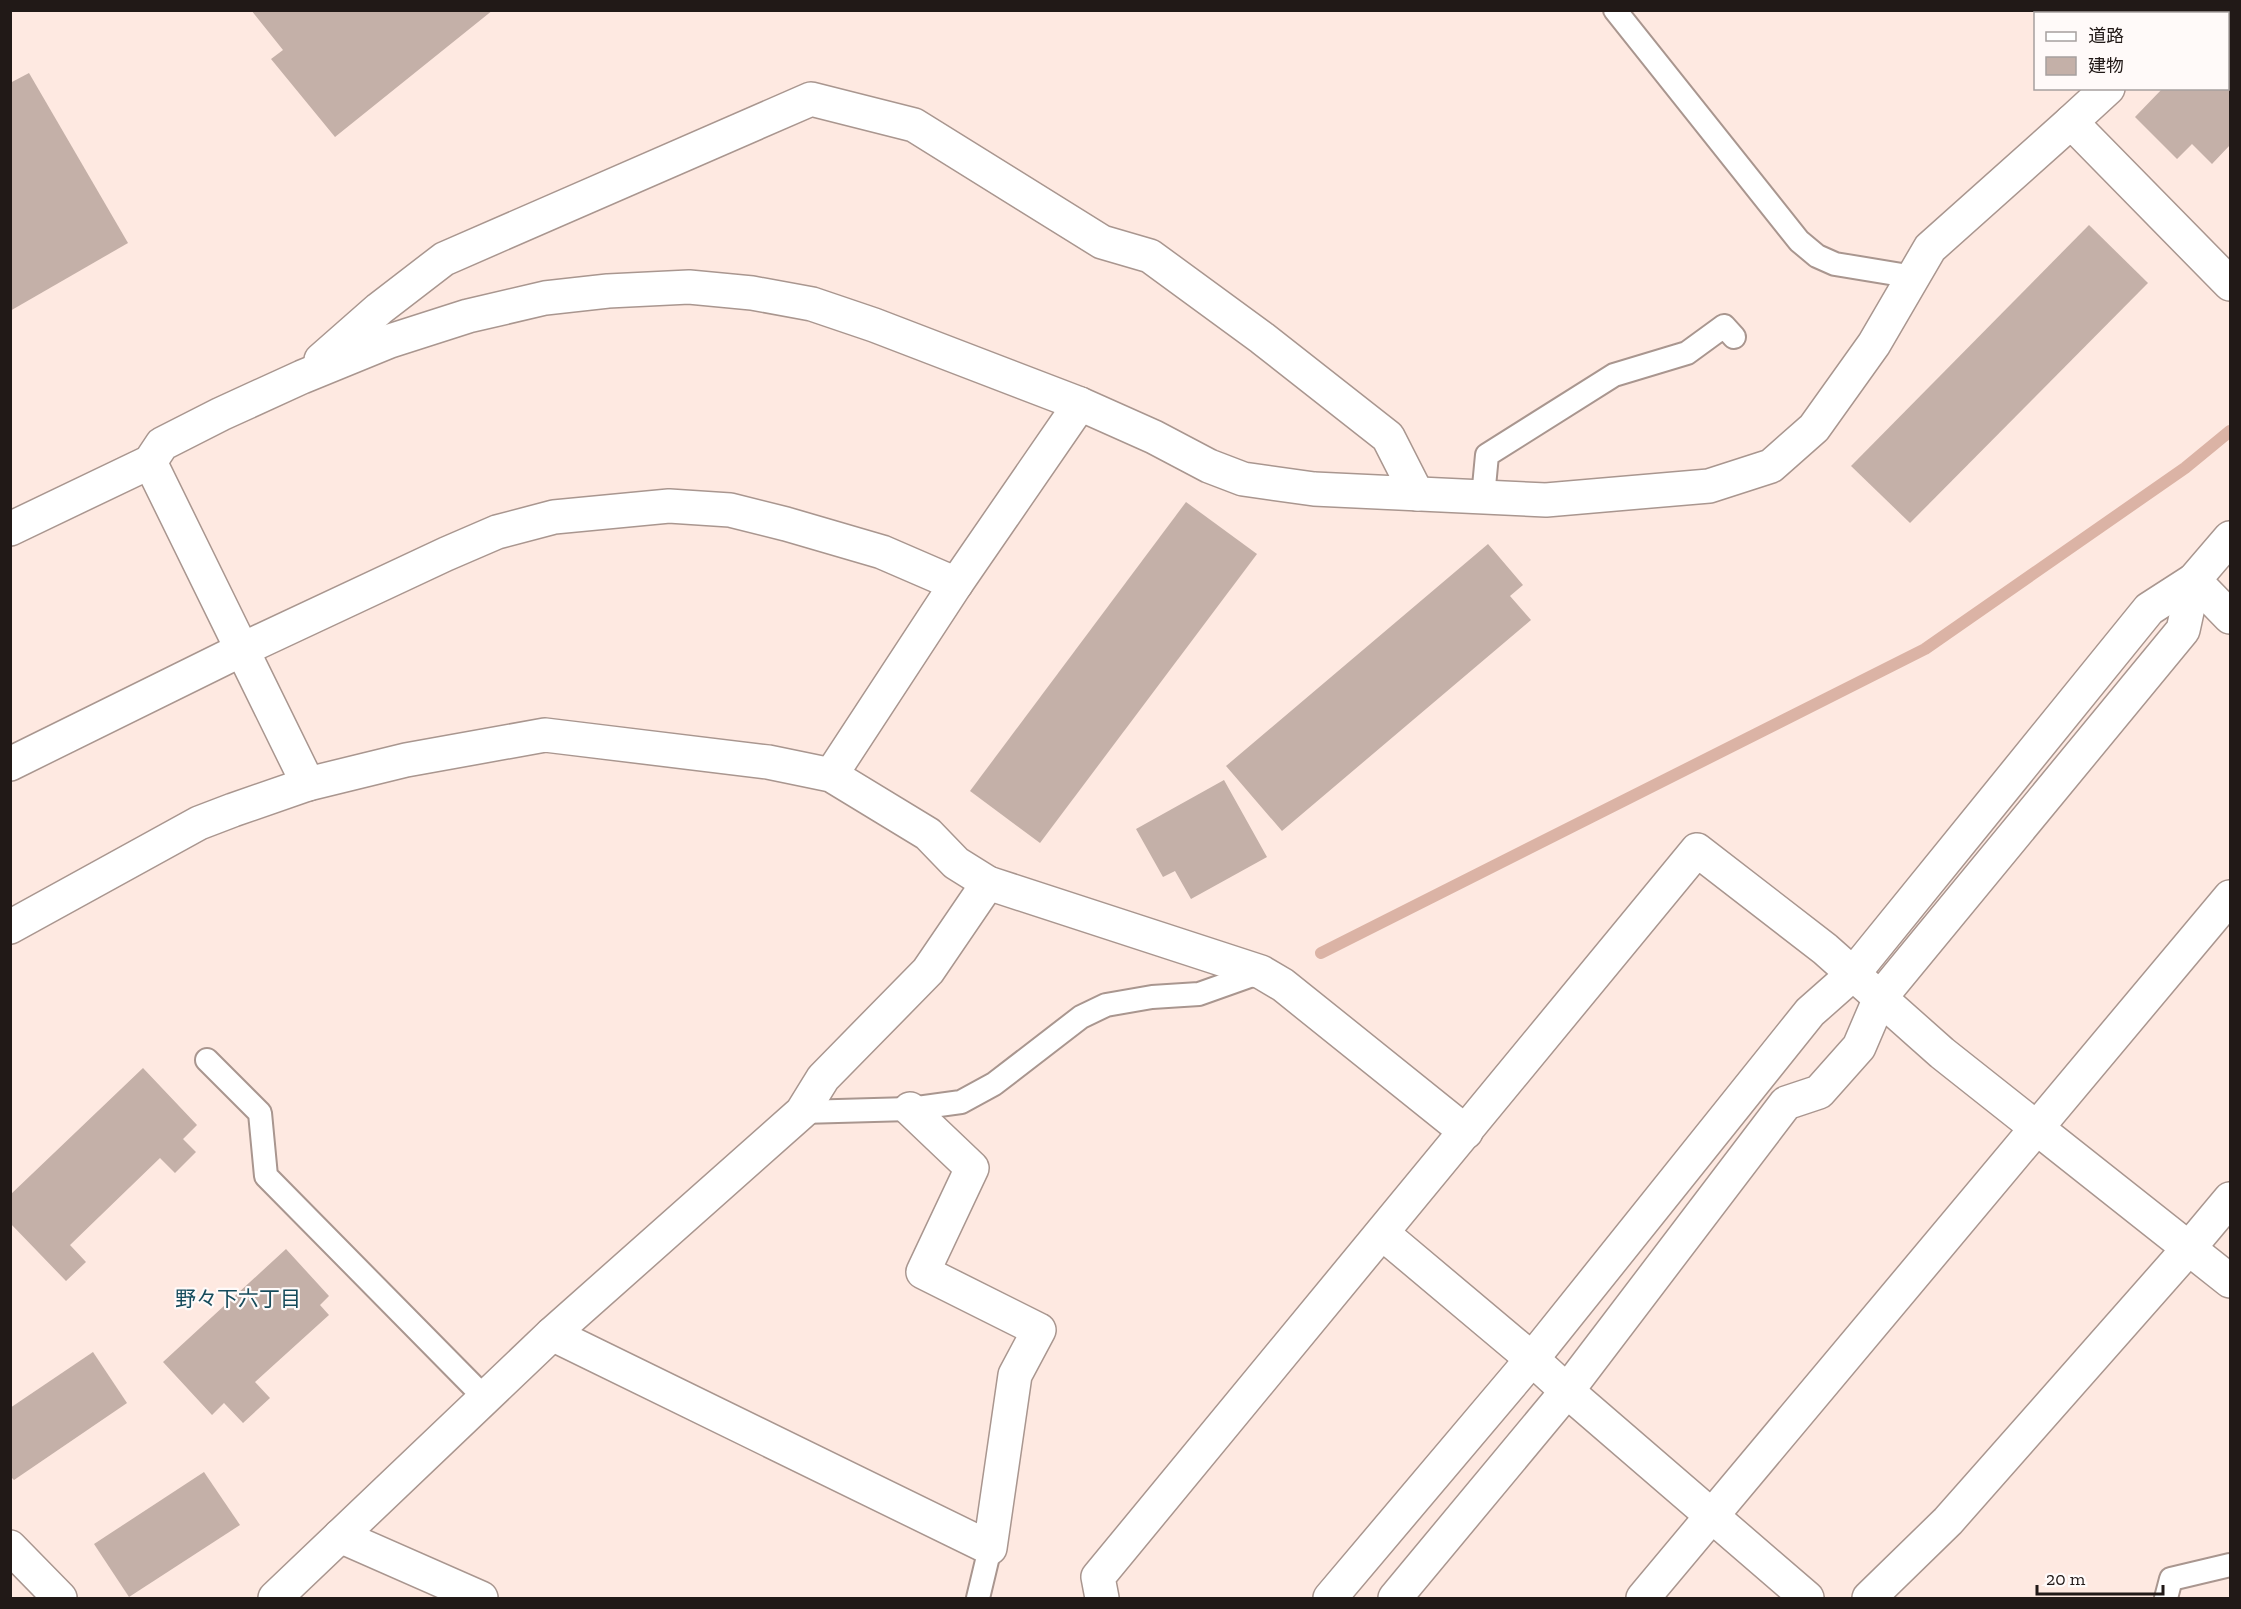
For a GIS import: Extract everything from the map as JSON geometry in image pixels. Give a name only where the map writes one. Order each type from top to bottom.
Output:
[{"type":"street","points":[[10,529],[150,462],[162,444],[221,414],[302,377],[390,341],[468,316],[545,298],[608,291],[689,287],[752,293],[812,304],[874,325],[1080,404],[1154,437],[1209,466],[1243,479],[1314,489],[1546,500],[1709,486],[1771,466],[1814,428],[1874,344],[1930,248],[2106,90]]},
{"type":"street","points":[[302,377],[379,309],[444,259],[811,99],[914,125],[1102,242],[1150,256],[1262,338],[1388,436],[1417,494]]},
{"type":"street","points":[[2071,122],[2230,284]]},
{"type":"street","points":[[831,775],[956,584],[1080,404]]},
{"type":"street","points":[[150,462],[308,784]]},
{"type":"street","points":[[10,764],[241,650],[497,532],[554,517],[669,506],[730,510],[882,552],[956,584]]},
{"type":"street","points":[[1330,1599],[1532,1359],[1810,1012],[1853,974],[2149,609],[2194,580],[2230,538]]},
{"type":"street","points":[[2194,580],[2230,617]]},
{"type":"street","points":[[1395,1599],[1566,1391],[1786,1103],[1819,1092],[1859,1047],[1880,998],[2183,630],[2194,580]]},
{"type":"street","points":[[10,927],[199,824],[308,784],[406,760],[545,735],[768,762],[831,775],[928,834],[956,863],[988,884],[1261,972],[1283,985],[1466,1132]]},
{"type":"street","points":[[1102,1599],[1098,1577],[1697,850],[1825,949],[1942,1053],[2230,1281]]},
{"type":"street","points":[[275,1599],[552,1334],[802,1112],[824,1078],[928,971],[988,884]]},
{"type":"street","points":[[1643,1599],[2230,897]]},
{"type":"street","points":[[552,1334],[990,1548],[1015,1375],[1039,1330],[923,1272],[972,1168],[910,1109]]},
{"type":"street","points":[[1869,1599],[1948,1521],[2190,1248],[2230,1199]]},
{"type":"street","points":[[1382,1233],[1532,1359],[1566,1391],[1808,1599]]},
{"type":"street","points":[[339,1536],[481,1599]]},
{"type":"street","points":[[10,1547],[60,1599]]},
{"type":"lane","points":[[1615,10],[1798,241],[1816,256],[1835,264],[1914,277]]},
{"type":"lane","points":[[1483,497],[1487,455],[1614,375],[1687,353],[1724,326],[1734,337]]},
{"type":"lane","points":[[802,1112],[910,1109],[961,1102],[994,1084],[1081,1017],[1106,1005],[1152,997],[1199,994],[1261,972]]},
{"type":"lane","points":[[207,1060],[260,1113],[266,1176],[485,1398]]},
{"type":"lane","points":[[978,1599],[990,1548]]},
{"type":"lane","points":[[2166,1599],[2171,1579],[2230,1565]]},
{"type":"building","points":[[251,10],[493,10],[335,137],[271,59],[283,50]]},
{"type":"building","points":[[2230,22],[2230,145],[2212,164],[2192,144],[2177,159],[2135,117],[2161,90],[2229,90]]},
{"type":"building","points":[[29,73],[128,243],[10,311],[10,83]]},
{"type":"building","points":[[2089,225],[2148,283],[1910,523],[1851,466]]},
{"type":"building","points":[[1186,502],[1257,554],[1040,843],[970,791]]},
{"type":"building","points":[[1488,544],[1523,585],[1510,596],[1531,620],[1282,831],[1226,766]]},
{"type":"building","points":[[1224,780],[1267,857],[1191,899],[1175,871],[1163,877],[1136,829]]},
{"type":"building","points":[[143,1068],[197,1125],[183,1139],[196,1152],[175,1173],[160,1158],[70,1245],[86,1262],[66,1281],[10,1223],[10,1195]]},
{"type":"building","points":[[286,1249],[329,1296],[320,1305],[329,1315],[255,1382],[270,1398],[243,1423],[224,1403],[212,1415],[163,1362]]},
{"type":"building","points":[[93,1352],[127,1403],[14,1480],[10,1476],[10,1408]]},
{"type":"building","points":[[204,1472],[240,1525],[129,1597],[94,1544]]},
{"type":"waterway","points":[[1321,953],[1925,649],[2185,468],[2230,431]]},
{"type":"district","name":"野々下六丁目","points":[[238,1299]]}]
